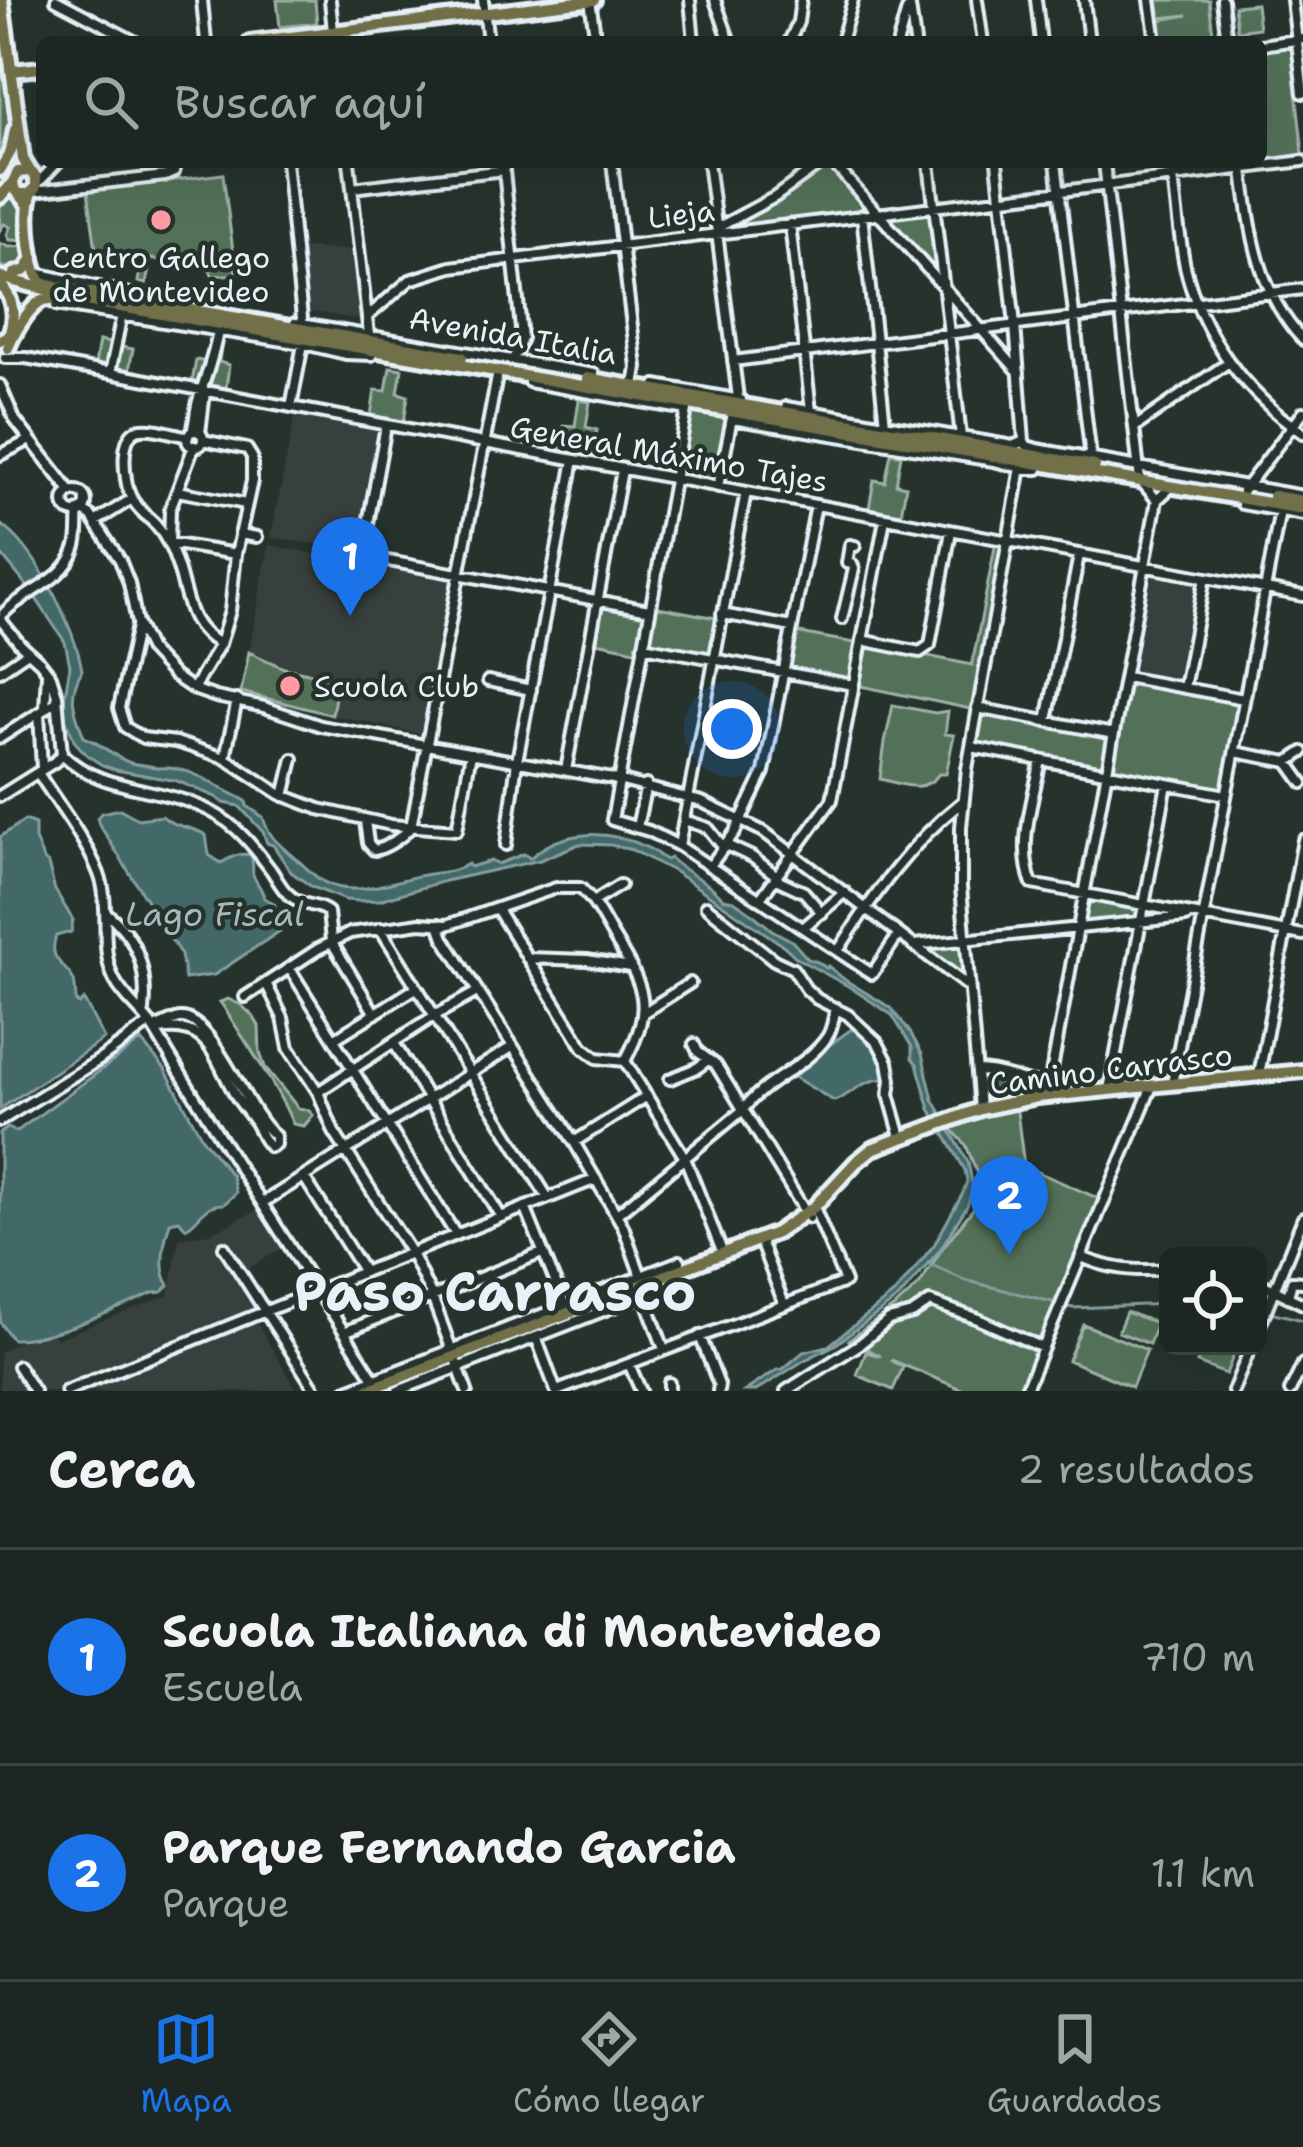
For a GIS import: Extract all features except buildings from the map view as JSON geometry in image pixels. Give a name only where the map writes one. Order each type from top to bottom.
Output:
[{"type":"main road","points":[[2,0],[23,159],[32,182],[30,272]]},
{"type":"main road","points":[[339,36],[484,7],[591,0]]},
{"type":"main road","points":[[11,71],[36,69]]},
{"type":"main road","points":[[13,90],[20,159],[32,182]]},
{"type":"main road","points":[[0,170],[11,151],[15,127]]},
{"type":"main road","points":[[0,199],[32,182]]},
{"type":"main road","name":"Avenida Italia","points":[[0,277],[30,272],[141,299],[303,327],[498,373],[688,407],[732,408],[987,451]]},
{"type":"main road","points":[[0,277],[12,310],[3,352]]},
{"type":"main road","name":"Avenida Italia","points":[[0,277],[91,302],[635,384],[902,443],[1021,455],[1208,488],[1280,508],[1303,505]]},
{"type":"main road","points":[[3,352],[42,300],[91,302]]},
{"type":"main road","points":[[0,328],[12,310]]},
{"type":"main road","name":"Avenida Italia","points":[[1142,477],[1169,488],[1245,488],[1303,505]]},
{"type":"main road","name":"Camino Carrasco","points":[[812,1213],[877,1148],[980,1108],[1047,1091],[1109,1090],[1303,1071]]},
{"type":"main road","points":[[377,1385],[455,1358],[566,1309],[761,1244],[812,1213]]},
{"type":"main road","points":[[365,1391],[643,1286],[776,1233],[812,1213]]},
{"type":"street","points":[[56,0],[125,36]]},
{"type":"street","points":[[202,0],[205,36]]},
{"type":"street","points":[[330,0],[334,36]]},
{"type":"street","points":[[591,0],[595,36]]},
{"type":"street","points":[[690,0],[693,36]]},
{"type":"street","points":[[715,0],[728,36]]},
{"type":"street","points":[[792,36],[801,0]]},
{"type":"street","points":[[843,36],[853,0]]},
{"type":"street","points":[[977,0],[981,36]]},
{"type":"street","points":[[1036,0],[1040,36]]},
{"type":"street","points":[[1084,0],[1088,36]]},
{"type":"street","points":[[1150,0],[1155,36]]},
{"type":"street","points":[[1222,0],[1226,36]]},
{"type":"street","points":[[1292,0],[1303,93]]},
{"type":"street","points":[[900,36],[909,2]]},
{"type":"street","points":[[909,2],[914,36]]},
{"type":"street","points":[[1267,44],[1300,40]]},
{"type":"street","name":"Lieja","points":[[1267,163],[1303,161]]},
{"type":"street","points":[[32,182],[61,188],[165,176],[175,168]]},
{"type":"street","points":[[287,168],[303,327]]},
{"type":"street","points":[[350,168],[369,345]]},
{"type":"street","points":[[352,188],[489,168]]},
{"type":"street","points":[[503,168],[522,338],[513,360]]},
{"type":"street","points":[[613,168],[635,384]]},
{"type":"street","points":[[709,168],[733,361],[732,408],[718,487]]},
{"type":"street","points":[[717,231],[815,168]]},
{"type":"street","points":[[837,168],[1020,373]]},
{"type":"street","points":[[930,168],[961,437]]},
{"type":"street","points":[[980,1108],[960,878],[963,801],[1021,455],[1020,373],[999,168]]},
{"type":"street","points":[[1057,168],[1091,459]]},
{"type":"street","points":[[1105,168],[1142,477],[1156,500]]},
{"type":"street","points":[[1172,168],[1186,268],[1197,302],[1229,362],[1262,400],[1303,433]]},
{"type":"street","name":"Lieja","points":[[367,317],[421,274],[452,267],[1223,168]]},
{"type":"street","points":[[1242,168],[1254,249],[1270,293],[1303,340]]},
{"type":"street","points":[[32,182],[61,188]]},
{"type":"street","points":[[862,215],[885,424]]},
{"type":"street","points":[[790,224],[811,411]]},
{"type":"street","points":[[733,361],[1303,289]]},
{"type":"street","name":"Avenida Italia","points":[[56,305],[346,354],[369,345],[513,360],[635,384]]},
{"type":"street","points":[[110,373],[122,316]]},
{"type":"street","points":[[218,331],[214,360],[199,396],[195,438],[169,518],[169,543],[190,615],[220,644]]},
{"type":"street","points":[[291,407],[303,344]]},
{"type":"street","name":"General Máximo Tajes","points":[[3,352],[1303,596]]},
{"type":"street","points":[[1135,427],[1229,362]]},
{"type":"street","points":[[365,821],[368,843],[374,850],[411,827],[498,373]]},
{"type":"street","points":[[0,385],[10,413],[71,492],[80,493],[75,551],[62,571],[3,614],[28,652],[47,670],[56,690],[62,754],[0,796]]},
{"type":"street","points":[[688,407],[612,820],[680,846],[872,974],[899,934]]},
{"type":"street","name":"Avenida Italia","points":[[732,408],[811,411],[961,437],[987,451],[1015,446],[1021,455],[1142,477]]},
{"type":"street","points":[[1245,488],[1303,412]]},
{"type":"street","points":[[386,426],[362,556],[650,610]]},
{"type":"street","points":[[195,687],[220,644],[232,602],[236,554],[252,482],[252,455],[247,449],[195,438],[139,429],[129,434],[126,479],[132,499],[169,543],[236,554]]},
{"type":"street","points":[[0,455],[30,440]]},
{"type":"street","name":"Avenida Italia","points":[[1021,455],[1028,446],[1091,459],[1142,477]]},
{"type":"street","points":[[506,845],[517,761],[574,460]]},
{"type":"street","points":[[566,770],[622,470]]},
{"type":"street","points":[[978,1071],[996,1071],[1047,1091],[1156,500],[1169,488]]},
{"type":"street","points":[[177,491],[246,503]]},
{"type":"street","points":[[71,492],[64,501],[66,507],[97,520],[120,560],[158,661],[207,695],[237,699],[321,726],[646,785],[689,797],[742,820],[794,853],[969,987]]},
{"type":"street","points":[[680,846],[746,492]]},
{"type":"street","points":[[97,520],[132,499]]},
{"type":"street","points":[[710,866],[742,820],[763,776],[816,505]]},
{"type":"street","points":[[1172,1084],[1280,508]]},
{"type":"street","points":[[156,525],[169,518]]},
{"type":"street","points":[[760,899],[832,800],[885,519]]},
{"type":"street","points":[[862,640],[927,650],[951,531]]},
{"type":"street","points":[[240,534],[257,537]]},
{"type":"street","points":[[842,619],[854,569],[847,563],[850,545],[855,546]]},
{"type":"street","points":[[1047,721],[1079,555]]},
{"type":"street","points":[[1184,688],[1205,578]]},
{"type":"street","points":[[852,583],[872,587]]},
{"type":"street","points":[[722,614],[792,627]]},
{"type":"street","points":[[140,622],[119,708],[122,723],[143,738],[176,742],[225,758],[279,793],[365,821],[457,830],[471,753]]},
{"type":"street","points":[[643,646],[853,685]]},
{"type":"street","points":[[0,671],[28,652]]},
{"type":"street","points":[[47,670],[40,771],[97,869],[108,914],[110,971],[125,996],[144,1012],[377,1385],[345,1391]]},
{"type":"street","points":[[1125,677],[1244,699]]},
{"type":"street","points":[[488,681],[531,690]]},
{"type":"street","points":[[225,758],[237,699]]},
{"type":"street","points":[[0,737],[56,702]]},
{"type":"street","points":[[977,709],[1114,734]]},
{"type":"street","points":[[971,747],[1226,795]]},
{"type":"street","points":[[1234,752],[1288,763],[1303,783]]},
{"type":"street","points":[[1288,763],[1303,752]]},
{"type":"street","points":[[62,754],[87,775],[174,795],[228,822],[249,840],[288,895],[328,912],[331,937],[375,1014]]},
{"type":"street","points":[[279,793],[292,759]]},
{"type":"street","points":[[1040,760],[1026,835],[1030,882],[1303,935]]},
{"type":"street","points":[[1109,1090],[1167,784]]},
{"type":"street","points":[[637,827],[646,785]]},
{"type":"street","points":[[837,951],[898,864],[963,801]]},
{"type":"street","points":[[684,820],[708,828],[725,846],[752,857],[803,892],[822,913]]},
{"type":"street","points":[[1259,1075],[1303,840]]},
{"type":"street","points":[[593,902],[620,884]]},
{"type":"street","points":[[245,998],[331,937],[420,923],[447,925],[556,888],[580,888],[620,947],[643,997],[644,1013],[625,1061]]},
{"type":"street","points":[[803,928],[844,892]]},
{"type":"street","points":[[706,906],[774,960],[793,969],[806,989],[871,1034],[884,1054],[901,1137]]},
{"type":"street","points":[[497,909],[583,1047],[598,1058],[625,1061]]},
{"type":"street","points":[[108,914],[139,952],[146,983],[144,1012]]},
{"type":"street","points":[[913,945],[1201,917]]},
{"type":"street","points":[[439,924],[616,1214],[664,1349]]},
{"type":"street","points":[[380,928],[548,1198]]},
{"type":"street","points":[[603,961],[620,947]]},
{"type":"street","points":[[527,958],[603,961],[632,968]]},
{"type":"street","points":[[290,969],[456,1235]]},
{"type":"street","points":[[644,1013],[690,983]]},
{"type":"street","points":[[267,985],[283,1018],[289,1048],[318,1092],[346,1151],[411,1253],[467,1391]]},
{"type":"street","points":[[334,1039],[416,988]]},
{"type":"street","points":[[318,1092],[477,992]]},
{"type":"street","points":[[643,997],[657,1003]]},
{"type":"street","points":[[616,1214],[819,1046],[828,1035],[836,1008]]},
{"type":"street","points":[[0,1121],[153,1027],[189,1030],[215,1048],[240,1097],[254,1121],[263,1142],[273,1146],[275,1136],[240,1097]]},
{"type":"street","points":[[394,1042],[501,1217]]},
{"type":"street","points":[[536,1337],[556,1391],[845,1282],[812,1213],[716,1065],[694,1044]]},
{"type":"street","points":[[262,1203],[512,1047]]},
{"type":"street","points":[[670,1079],[707,1060]]},
{"type":"street","points":[[625,1061],[686,1157],[723,1254]]},
{"type":"street","points":[[1024,1391],[1153,1086]]},
{"type":"street","points":[[574,1142],[646,1096]]},
{"type":"street","points":[[304,1177],[364,1272]]},
{"type":"street","points":[[67,1391],[596,1179]]},
{"type":"street","points":[[525,1207],[566,1309]]},
{"type":"street","points":[[1267,1308],[1303,1218]]},
{"type":"street","points":[[761,1244],[784,1304]]},
{"type":"street","points":[[224,1247],[316,1391]]},
{"type":"street","points":[[344,1332],[542,1252]]},
{"type":"street","points":[[1082,1257],[1109,1267],[1159,1269]]},
{"type":"street","points":[[398,1391],[455,1358],[536,1337],[643,1286],[680,1261]]},
{"type":"street","points":[[1288,1297],[1292,1281],[1303,1282]]},
{"type":"street","points":[[1267,1287],[1303,1304]]},
{"type":"street","points":[[786,1391],[889,1320],[931,1302],[1043,1348]]},
{"type":"street","points":[[700,1336],[719,1390]]},
{"type":"street","points":[[1233,1391],[1247,1355]]},
{"type":"street","points":[[629,1364],[641,1391]]},
{"type":"street","points":[[1290,1391],[1303,1364]]},
{"type":"street","points":[[18,1366],[34,1391]]},
{"type":"shaded area","points":[[302,248],[354,250],[362,320],[307,311]]},
{"type":"shaded area","points":[[296,411],[382,428],[359,551],[271,537]]},
{"type":"shaded area","points":[[269,545],[451,579],[422,734],[332,715],[338,679],[284,668],[249,652]]},
{"type":"shaded area","points":[[1150,571],[1200,581],[1181,681],[1131,671]]},
{"type":"shaded area","points":[[261,1209],[286,1246],[237,1275],[258,1309],[56,1391],[0,1391],[0,1352],[51,1333],[56,1339],[169,1295],[179,1238],[210,1233]]},
{"type":"shaded area","points":[[257,1323],[297,1391],[95,1391],[93,1386]]},
{"type":"green space","points":[[277,0],[315,0],[317,23],[280,27]]},
{"type":"green space","points":[[1157,0],[1209,0],[1213,33],[1162,36],[1160,20],[1188,15],[1160,18]]},
{"type":"green space","points":[[1256,4],[1259,28],[1237,31],[1234,6]]},
{"type":"green space","points":[[0,25],[10,132],[0,164]]},
{"type":"green space","points":[[1291,47],[1303,154],[1267,160],[1267,48]]},
{"type":"green space","points":[[819,168],[836,168],[872,209],[723,230],[778,199]]},
{"type":"green space","name":"Centro Gallego de Montevideo","points":[[223,174],[236,274],[213,276],[209,269],[151,259],[146,284],[138,282],[142,257],[96,250],[88,191]]},
{"type":"green space","points":[[14,195],[25,204],[26,241],[10,240],[10,227],[4,224],[0,230],[0,203]]},
{"type":"green space","points":[[932,209],[942,280],[882,215]]},
{"type":"green space","points":[[0,243],[28,246],[31,258],[18,271],[0,266]]},
{"type":"green space","points":[[115,321],[126,322],[122,347],[133,349],[129,370],[95,364],[99,341],[110,343]]},
{"type":"green space","points":[[211,337],[222,339],[219,362],[229,365],[226,389],[192,382],[196,360],[207,362]]},
{"type":"green space","points":[[390,367],[402,369],[398,393],[408,396],[404,422],[371,415],[375,390],[386,391]]},
{"type":"green space","points":[[579,400],[590,402],[586,427],[597,430],[592,457],[559,451],[564,425],[575,426]]},
{"type":"green space","points":[[692,408],[729,416],[716,483],[678,475]]},
{"type":"green space","points":[[891,453],[901,455],[896,484],[906,486],[901,514],[869,508],[874,480],[885,482]]},
{"type":"green space","points":[[996,542],[1007,544],[975,710],[856,685],[864,643],[972,665]]},
{"type":"green space","points":[[601,604],[645,611],[640,651],[592,641]]},
{"type":"green space","points":[[653,606],[716,618],[709,656],[648,645]]},
{"type":"green space","points":[[794,632],[860,644],[850,682],[788,670]]},
{"type":"green space","name":"Scuola Club","points":[[249,652],[284,668],[338,679],[332,715],[241,692]]},
{"type":"green space","points":[[1129,683],[1241,702],[1223,791],[1112,770]]},
{"type":"green space","points":[[893,705],[948,711],[945,734],[954,735],[946,774],[919,786],[880,779]]},
{"type":"green space","points":[[983,712],[1112,737],[1104,769],[976,744]]},
{"type":"green space","points":[[1087,898],[1140,907],[1140,919],[1081,925]]},
{"type":"green space","points":[[962,943],[966,979],[962,980],[922,947]]},
{"type":"green space","points":[[228,999],[241,1005],[259,1026],[265,1067],[298,1108],[313,1115],[304,1126],[293,1124],[220,1002]]},
{"type":"green space","points":[[988,1073],[1045,1086],[1045,1093],[985,1105],[982,1077]]},
{"type":"green space","points":[[1016,1104],[1024,1166],[1102,1200],[1022,1391],[966,1391],[891,1360],[903,1367],[893,1390],[857,1375],[866,1352],[881,1356],[849,1340],[919,1285],[976,1205],[978,1176],[966,1145],[948,1125]]},
{"type":"green space","points":[[1126,1312],[1157,1323],[1149,1344],[1118,1332]]},
{"type":"green space","points":[[1083,1324],[1147,1350],[1132,1387],[1068,1360]]},
{"type":"green space","points":[[1200,1355],[1233,1355],[1226,1374],[1197,1363]]},
{"type":"water","points":[[0,524],[40,569],[72,633],[82,670],[74,703],[84,737],[128,762],[190,772],[246,801],[263,817],[275,840],[324,882],[348,889],[374,887],[468,864],[498,864],[524,854],[530,858],[572,837],[619,838],[670,858],[723,899],[734,901],[792,941],[808,959],[828,966],[891,1008],[922,1054],[933,1099],[968,1162],[973,1188],[939,1251],[899,1298],[835,1345],[756,1391],[745,1391],[803,1352],[828,1346],[895,1293],[934,1245],[963,1193],[965,1170],[930,1109],[912,1047],[892,1015],[798,959],[675,872],[611,845],[579,844],[540,860],[379,900],[345,900],[312,887],[291,872],[239,806],[177,781],[102,765],[75,742],[62,711],[70,666],[65,642],[0,553]]},
{"type":"water","name":"Lago Fiscal","points":[[120,809],[138,819],[162,816],[206,835],[209,855],[221,863],[251,855],[254,877],[264,898],[274,903],[280,931],[214,975],[185,979],[181,955],[99,824],[101,813]]},
{"type":"water","points":[[25,820],[35,824],[35,839],[55,890],[73,920],[71,932],[56,936],[56,957],[74,981],[76,1002],[84,1000],[104,1039],[0,1109],[0,837]]},
{"type":"water","points":[[853,1028],[877,1049],[886,1079],[834,1101],[789,1074]]},
{"type":"water","points":[[141,1041],[165,1069],[202,1138],[232,1176],[236,1193],[186,1228],[179,1220],[170,1222],[163,1263],[169,1285],[162,1292],[63,1329],[12,1339],[0,1322],[0,1133],[8,1128],[16,1132]]},
{"type":"waterway","points":[[928,1263],[964,1280],[1056,1303]]},
{"type":"waterway","points":[[1063,1306],[1159,1304]]},
{"type":"waterway","points":[[1270,1312],[1303,1320]]},
{"type":"place","name":"Centro Gallego de Montevideo","points":[[161,220]]},
{"type":"place","name":"Scuola Italiana di Montevideo","points":[[350,616]]},
{"type":"place","name":"Scuola Club","points":[[290,686]]},
{"type":"place","name":"Parque Fernando Garcia","points":[[1009,1255]]},
{"type":"district","name":"Paso Carrasco","points":[[495,1291]]}]
